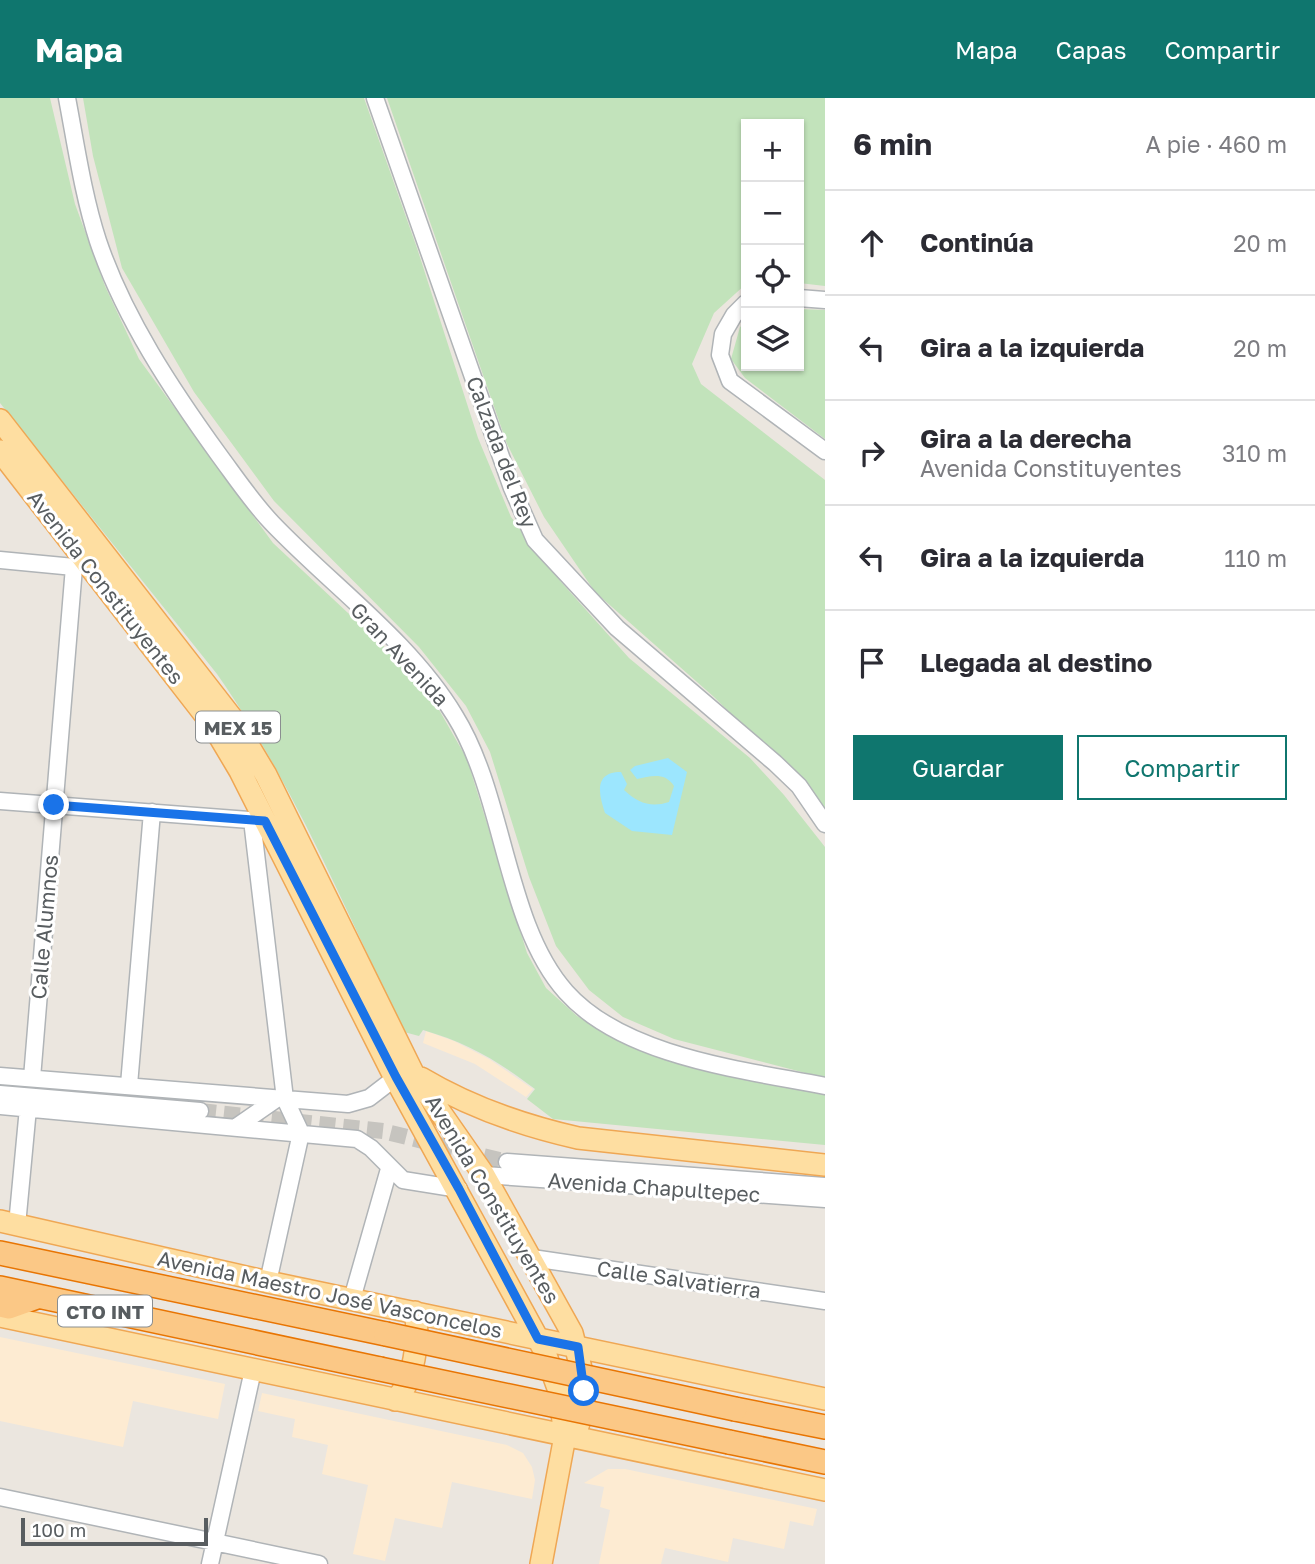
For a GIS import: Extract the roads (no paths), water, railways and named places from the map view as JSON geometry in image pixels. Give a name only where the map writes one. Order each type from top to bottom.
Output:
[{"type":"highway","name":"CTO INT","points":[[0,1253],[825,1427]]},
{"type":"highway","name":"CTO INT","points":[[0,1288],[825,1462]]},
{"type":"highway","points":[[0,1305],[9,1307],[40,1296]]},
{"type":"main road","name":"Avenida Constituyentes","points":[[0,420],[91,563],[232,718],[266,775],[404,1075],[459,1189],[538,1339],[559,1391],[570,1437]]},
{"type":"main road","name":"Avenida Constituyentes","points":[[0,451],[91,563],[212,724],[259,820],[404,1075],[484,1175],[532,1258],[578,1347],[584,1380],[584,1399],[570,1437],[541,1564]]},
{"type":"main road","points":[[404,1075],[544,1130],[578,1138],[825,1165]]},
{"type":"main road","name":"Avenida Maestro José Vasconcelos","points":[[9,1223],[268,1282],[825,1399]]},
{"type":"main road","points":[[395,1400],[404,1391],[419,1329],[415,1312]]},
{"type":"main road","name":"CTO INT","points":[[0,1316],[825,1490]]},
{"type":"street","name":"Gran Avenida","points":[[67,98],[98,240],[123,299],[174,390],[255,502],[401,649],[453,712],[475,752],[528,923],[544,961],[566,992],[591,1013],[615,1028],[668,1051],[825,1086]]},
{"type":"street","name":"Calzada del Rey","points":[[375,98],[512,488],[535,540],[617,628],[799,786],[825,824]]},
{"type":"street","points":[[804,298],[825,300]]},
{"type":"street","points":[[741,308],[734,314],[723,334],[720,355],[730,381],[825,451]]},
{"type":"street","points":[[0,561],[91,563]]},
{"type":"street","name":"Calle Alumnos","points":[[32,1078],[54,805],[91,563]]},
{"type":"street","points":[[0,801],[259,820],[281,1098],[301,1133],[268,1282]]},
{"type":"street","points":[[129,1085],[152,812]]},
{"type":"street","points":[[0,1076],[348,1104],[369,1098],[404,1075]]},
{"type":"street","points":[[0,1094],[200,1111]]},
{"type":"street","points":[[236,1126],[281,1098]]},
{"type":"street","points":[[0,1106],[356,1139],[372,1148],[389,1168],[404,1180],[459,1189]]},
{"type":"street","points":[[9,1223],[28,1108]]},
{"type":"street","name":"Avenida Chapultepec","points":[[507,1162],[825,1186]]},
{"type":"street","points":[[352,1299],[389,1168]]},
{"type":"street","name":"Avenida Chapultepec","points":[[484,1175],[825,1199]]},
{"type":"street","name":"Calle Salvatierra","points":[[532,1258],[825,1301]]},
{"type":"street","points":[[210,1564],[253,1370]]},
{"type":"street","points":[[0,1497],[319,1564]]},
{"type":"water","points":[[668,758],[687,772],[672,835],[632,831],[605,813],[600,786],[602,780],[612,773],[621,772],[627,784],[624,790],[634,798],[651,804],[669,802],[674,786],[670,782],[657,776],[637,779],[630,770],[635,766]]},
{"type":"tunnel","points":[[200,1111],[383,1131],[507,1162]]}]
